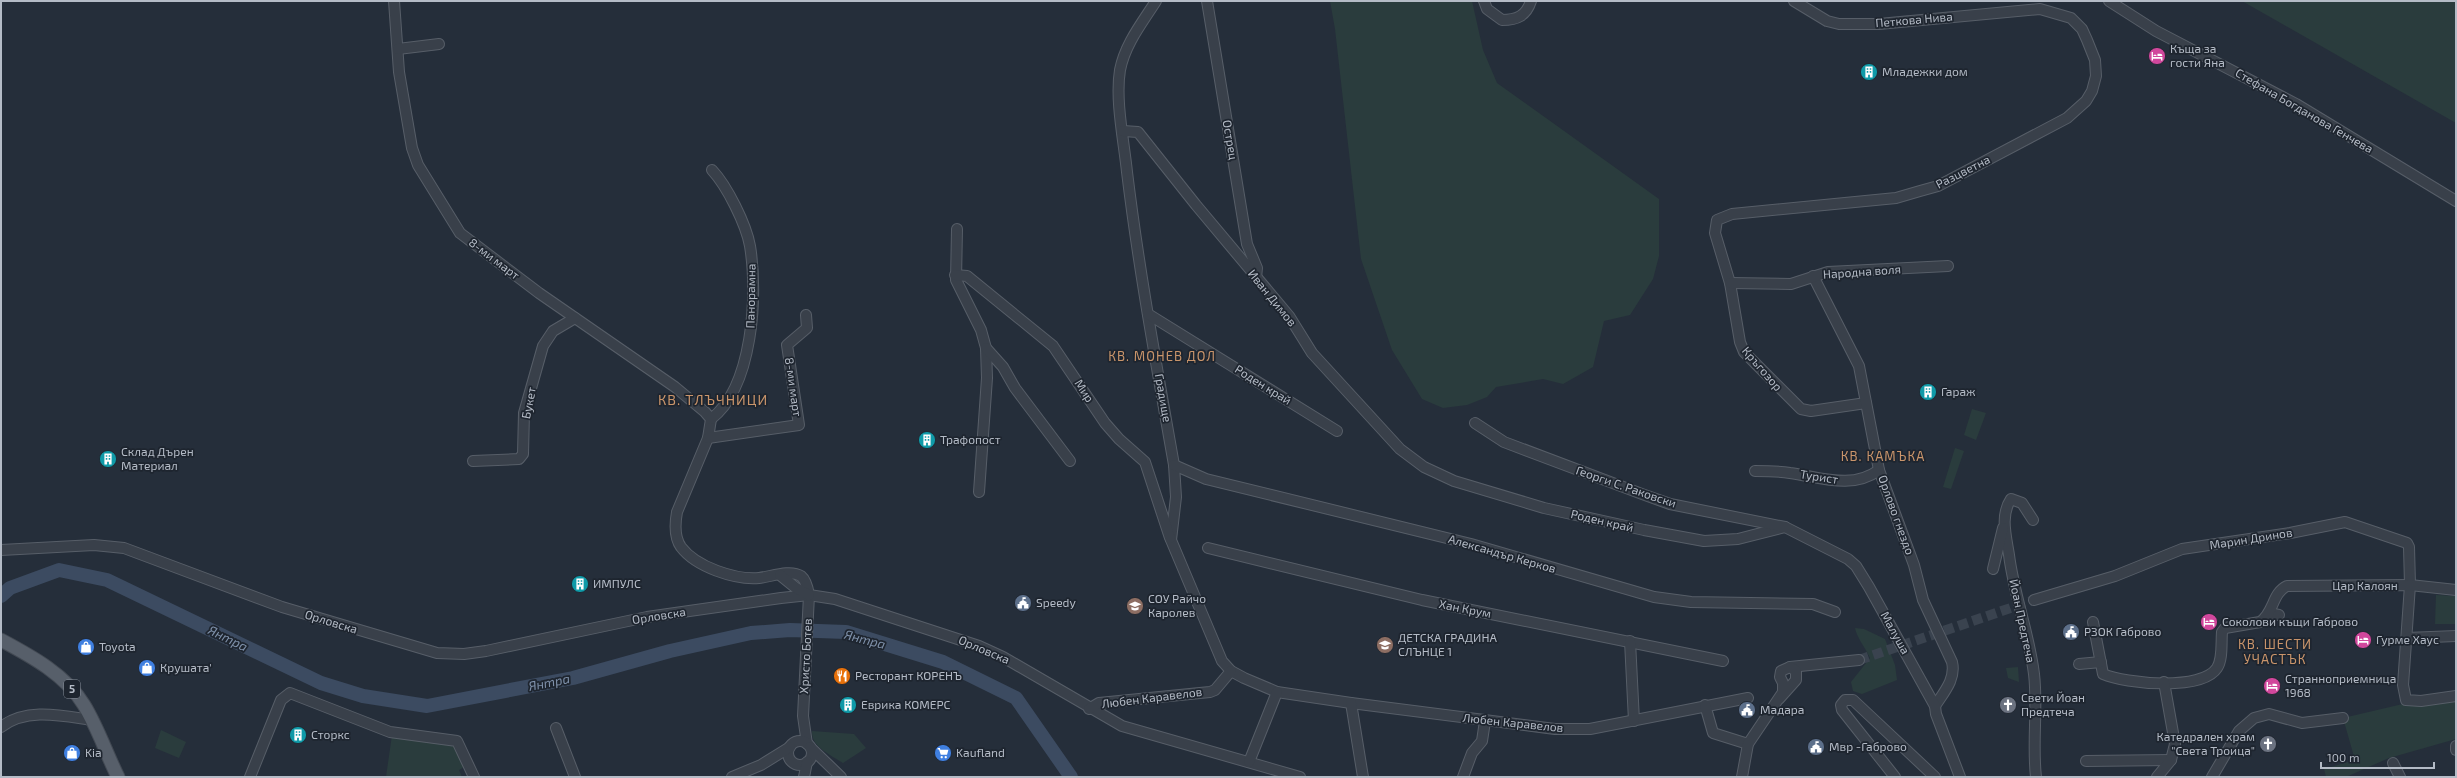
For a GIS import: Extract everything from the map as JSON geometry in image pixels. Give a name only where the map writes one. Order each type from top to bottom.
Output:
[{"type":"main road","name":"5","points":[[6,643],[52,671],[69,686],[84,705],[118,777]]},
{"type":"street","name":"8-ми март","points":[[394,1],[408,136],[418,165],[460,233],[575,318],[674,387],[705,412],[711,420]]},
{"type":"street","name":"Градище","points":[[1156,1],[1130,40],[1120,71],[1122,130],[1137,251],[1174,465],[1176,497],[1171,540],[1222,661],[1231,671],[1277,692]]},
{"type":"street","name":"Острец","points":[[1207,1],[1247,244],[1257,268],[1256,278]]},
{"type":"street","points":[[1484,1],[1487,9],[1494,16],[1506,20],[1517,18],[1524,14],[1530,1]]},
{"type":"street","name":"Петкова Нива","points":[[1794,1],[1827,21],[1839,24],[1864,25],[2042,5]]},
{"type":"street","name":"Стефана Богданова Генчева","points":[[2109,1],[2156,31],[2296,104],[2456,201]]},
{"type":"street","name":"Разцветна","points":[[1715,233],[1717,220],[1728,214],[1896,198],[1938,186],[2067,118],[2078,110],[2092,91],[2096,76],[2095,60],[2082,29],[2071,18],[2042,5]]},
{"type":"street","points":[[398,48],[439,44]]},
{"type":"street","name":"Иван Димов","points":[[1122,130],[1138,132],[1256,278],[1289,316],[1312,353],[1400,449],[1424,467]]},
{"type":"street","name":"Панорамна","points":[[711,420],[731,398],[747,355],[751,324],[753,278],[746,231],[735,208],[712,170]]},
{"type":"street","points":[[957,229],[955,275],[959,287],[981,330],[986,348],[987,366],[979,492]]},
{"type":"street","name":"Кръгозор","points":[[1715,233],[1730,283],[1741,346],[1796,406],[1811,411],[1866,403]]},
{"type":"street","name":"Народна воля","points":[[1730,283],[1791,284],[1813,276],[1842,271],[1948,266]]},
{"type":"street","name":"Мир","points":[[955,275],[967,276],[1053,346],[1105,423],[1119,439],[1145,462],[1171,540]]},
{"type":"street","name":"Орлово гнездо","points":[[1813,276],[1859,366],[1880,470],[1914,566],[1923,600],[1954,668],[1949,686],[1935,706]]},
{"type":"street","name":"Роден край","points":[[1148,314],[1337,431]]},
{"type":"street","name":"8-ми март","points":[[708,438],[798,425],[787,345],[807,328],[806,315]]},
{"type":"street","name":"Букет","points":[[474,461],[519,459],[523,454],[524,413],[543,346],[553,331],[575,318]]},
{"type":"street","points":[[986,348],[1004,367],[1015,388],[1070,461]]},
{"type":"street","points":[[711,420],[708,438],[677,512],[675,522],[681,546],[699,561],[734,576],[759,578],[795,574],[801,576],[809,595]]},
{"type":"street","name":"Георги С. Раковски","points":[[1475,423],[1504,442],[1670,504],[1785,527]]},
{"type":"street","name":"Александър Керков","points":[[1174,465],[1206,479],[1471,544],[1654,597],[1690,602],[1813,604],[1835,612]]},
{"type":"street","name":"Роден край","points":[[1424,467],[1454,481],[1544,508],[1644,530],[1697,539],[1738,539],[1785,527]]},
{"type":"street","name":"Турист","points":[[1755,471],[1788,472],[1848,481],[1870,477],[1880,470]]},
{"type":"street","name":"Йоан Предтеча","points":[[2033,520],[2022,503],[2011,499],[2006,506],[2005,525],[2010,564],[2034,674],[2033,751],[2036,777]]},
{"type":"street","name":"Марин Дринов","points":[[2034,600],[2087,585],[2182,549],[2290,533],[2345,522],[2407,543],[2410,553],[2410,585]]},
{"type":"street","points":[[1993,569],[2000,532],[2005,525]]},
{"type":"street","name":"Малуша","points":[[1785,527],[1848,559],[1856,566],[1935,706],[1936,714],[1960,777]]},
{"type":"street","name":"Орловска","points":[[1,550],[94,544],[124,548],[282,607],[437,653],[486,651],[647,617],[809,595],[835,599],[979,646],[1003,657],[1089,709],[1122,726],[1300,777]]},
{"type":"street","name":"Хан Крум","points":[[1208,548],[1422,600],[1723,661]]},
{"type":"street","points":[[2410,585],[2404,692],[2406,700],[2414,701],[2456,696]]},
{"type":"street","name":"Цар Калоян","points":[[2164,682],[2186,682],[2212,675],[2220,662],[2222,632],[2228,627],[2260,622],[2274,614],[2277,595],[2287,586],[2410,585],[2456,590]]},
{"type":"street","name":"Христо Ботев","points":[[809,595],[803,716],[809,745]]},
{"type":"street","points":[[2093,622],[2103,674],[2112,678],[2137,682],[2164,682],[2175,744],[2171,760],[2157,777]]},
{"type":"street","points":[[2407,638],[2456,636]]},
{"type":"street","points":[[1630,641],[1634,721]]},
{"type":"street","points":[[1778,701],[1782,683],[1780,677],[1781,671],[1790,667],[1859,660]]},
{"type":"street","points":[[2079,664],[2101,662]]},
{"type":"street","points":[[1782,683],[1788,685],[1818,665]]},
{"type":"street","points":[[1742,777],[1748,744],[1778,701],[1796,680],[1796,671],[1790,667]]},
{"type":"street","name":"Любен Каравелов","points":[[1089,709],[1099,703],[1210,692],[1216,690],[1231,671]]},
{"type":"street","points":[[1249,762],[1277,692]]},
{"type":"street","name":"Любен Каравелов","points":[[1277,692],[1351,704],[1555,729],[1590,729],[1705,705],[1748,698]]},
{"type":"street","points":[[250,777],[280,700],[290,694],[390,732],[457,741],[474,777]]},
{"type":"street","points":[[1895,777],[1842,710],[1842,702],[1848,699],[1853,700],[1935,777]]},
{"type":"street","points":[[1351,704],[1363,777]]},
{"type":"street","points":[[1705,705],[1713,733],[1748,744]]},
{"type":"street","points":[[2212,777],[2239,731],[2254,718],[2269,714],[2302,723],[2343,718]]},
{"type":"street","points":[[1,727],[11,720],[30,715],[61,715],[92,720]]},
{"type":"street","name":"Христо Ботев","points":[[792,745],[803,716]]},
{"type":"street","points":[[1463,777],[1472,753],[1482,741],[1486,721]]},
{"type":"street","points":[[556,728],[575,777]]},
{"type":"street","points":[[732,777],[760,766],[792,745],[801,741],[809,745],[834,768],[841,777]]},
{"type":"street","points":[[792,745],[789,757],[794,763],[799,777]]},
{"type":"street","points":[[804,777],[808,761],[812,753],[809,745]]},
{"type":"street","points":[[2086,760],[2171,760]]},
{"type":"street","points":[[760,766],[808,761],[834,768]]},
{"type":"street","points":[[2393,763],[2400,777]]},
{"type":"shaded area","points":[[1330,1],[1472,1],[1483,50],[1497,83],[1659,199],[1659,256],[1653,279],[1630,315],[1604,321],[1593,367],[1563,384],[1543,379],[1496,387],[1487,397],[1467,405],[1443,408],[1422,399],[1392,350],[1361,259],[1335,29]]},
{"type":"shaded area","points":[[2242,1],[2456,1],[2456,123]]},
{"type":"shaded area","points":[[1972,409],[1986,413],[1976,440],[1964,435]]},
{"type":"shaded area","points":[[1955,448],[1964,451],[1951,489],[1943,487]]},
{"type":"shaded area","points":[[2436,595],[2456,596],[2456,624],[2435,624]]},
{"type":"shaded area","points":[[1855,628],[1864,629],[1885,639],[1895,665],[1897,680],[1862,694],[1853,691],[1851,682],[1870,658],[1857,635]]},
{"type":"shaded area","points":[[2018,667],[2019,682],[2008,678],[2006,668]]},
{"type":"shaded area","points":[[2456,698],[2456,739],[2389,758],[2346,777],[2326,777],[2324,769],[2355,760],[2343,718],[2407,703]]},
{"type":"shaded area","points":[[161,730],[186,742],[179,758],[155,748]]},
{"type":"shaded area","points":[[812,731],[854,734],[866,748],[843,763],[818,746],[813,737]]},
{"type":"shaded area","points":[[392,735],[457,747],[466,766],[459,770],[462,777],[386,777]]},
{"type":"waterway","name":"Янтра","points":[[1,596],[10,588],[59,570],[107,580],[321,683],[363,696],[427,706],[573,678],[670,651],[751,633],[790,630],[846,632],[943,662],[1016,698],[1071,777]]},
{"type":"tunnel","points":[[1859,660],[2034,600]]},
{"type":"place","name":"Къща за гости Яна","points":[[2157,56]]},
{"type":"place","name":"Младежки дом","points":[[1869,72]]},
{"type":"place","name":"Гараж","points":[[1928,392]]},
{"type":"place","name":"Трафопост","points":[[927,440]]},
{"type":"place","name":"Склад Дърен Материал","points":[[108,459]]},
{"type":"place","name":"ИМПУЛС","points":[[580,584]]},
{"type":"place","name":"Speedy","points":[[1023,603]]},
{"type":"place","name":"СОУ Райчо Каролев","points":[[1135,606]]},
{"type":"place","name":"Соколови къщи Габрово","points":[[2209,622]]},
{"type":"place","name":"РЗОК Габрово","points":[[2071,632]]},
{"type":"place","name":"Гурме Хаус","points":[[2363,640]]},
{"type":"place","name":"ДЕТСКА ГРАДИНА СЛЪНЦЕ 1","points":[[1385,645]]},
{"type":"place","name":"Toyota","points":[[86,647]]},
{"type":"place","name":"Крушата'","points":[[147,668]]},
{"type":"place","name":"Ресторант КОРЕНЪ","points":[[842,676]]},
{"type":"place","name":"Странноприемница 1968","points":[[2272,686]]},
{"type":"place","name":"Еврика КОМЕРС","points":[[848,705]]},
{"type":"place","name":"Свети Йоан Предтеча","points":[[2008,705]]},
{"type":"place","name":"Мадара","points":[[1747,710]]},
{"type":"place","name":"Сторкс","points":[[298,735]]},
{"type":"place","name":"Катедрален храм \"Света Троица\"","points":[[2268,744]]},
{"type":"place","name":"Мвр -Габрово","points":[[1816,747]]},
{"type":"place","name":"Kia","points":[[72,753]]},
{"type":"place","name":"Kaufland","points":[[943,753]]},
{"type":"district","name":"КВ. МОНЕВ ДОЛ","points":[[1162,356]]},
{"type":"district","name":"КВ. ТЛЪЧНИЦИ","points":[[713,400]]},
{"type":"district","name":"КВ. КАМЪКА","points":[[1883,456]]},
{"type":"district","name":"КВ. ШЕСТИ УЧАСТЪК","points":[[2275,652]]}]
